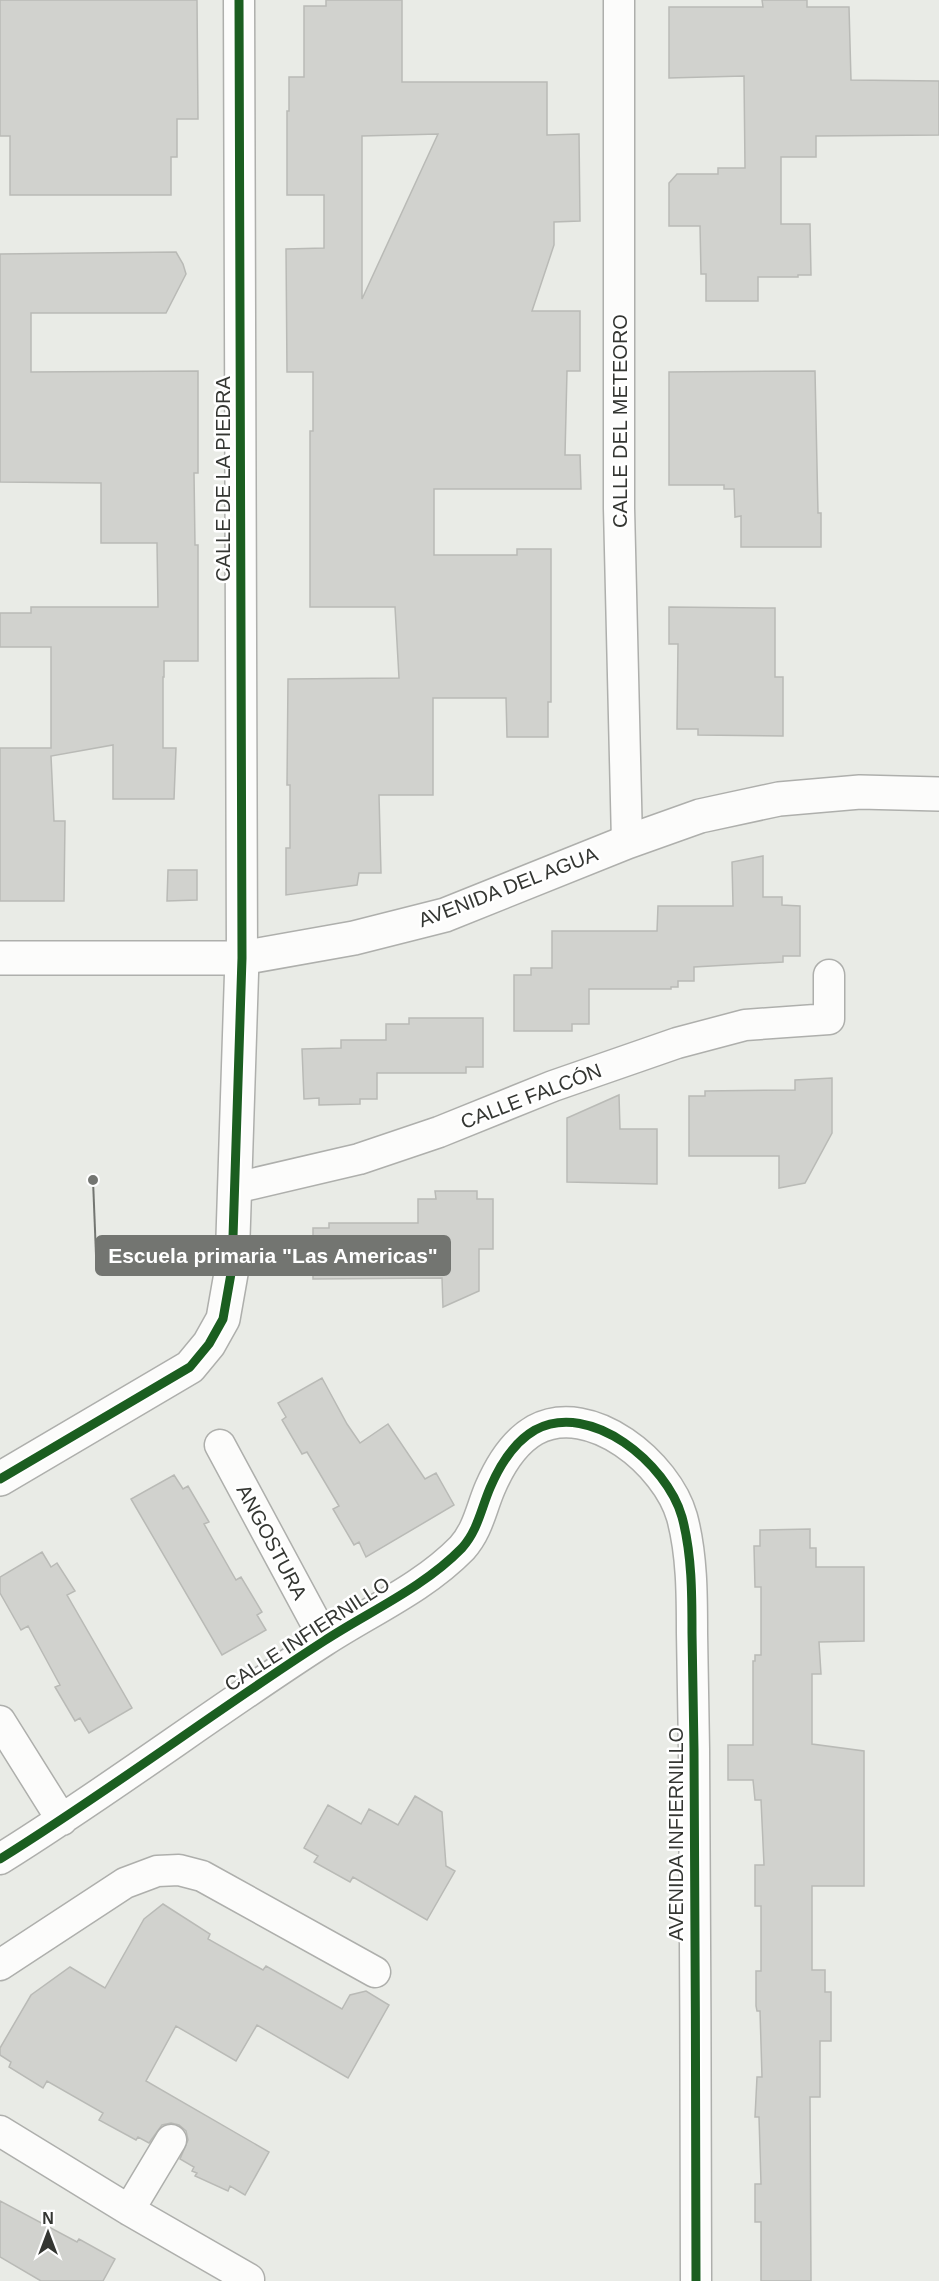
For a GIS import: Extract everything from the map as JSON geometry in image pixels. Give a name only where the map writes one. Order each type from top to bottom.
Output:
[{"type":"main road","name":"AVENIDA DEL AGUA","points":[[0,958],[242,958],[354,938],[445,915],[627,842],[700,816],[779,799],[860,792],[939,794]]},
{"type":"main road","points":[[0,1479],[190,1367],[209,1344],[223,1319],[232,1268],[242,958]]},
{"type":"street","name":"CALLE DE LA PIEDRA","points":[[239,0],[242,958]]},
{"type":"street","name":"CALLE DEL METEORO","points":[[619,0],[619,496],[627,842]]},
{"type":"street","name":"CALLE FALCÓN","points":[[235,1188],[289,1177],[369,1155],[439,1132],[553,1086],[677,1043],[745,1025],[829,1018],[829,975]]},
{"type":"street","name":"CALLE INFIERNILLO","points":[[0,1858],[62,1820],[325,1640],[413,1588],[462,1547],[478,1525],[489,1489],[508,1455],[533,1431],[560,1422],[594,1426]]},
{"type":"street","name":"AVENIDA INFIERNILLO","points":[[594,1426],[633,1447],[663,1480],[681,1513],[688,1550],[692,1606],[695,1798],[696,2281]]},
{"type":"street","name":"ANGOSTURA","points":[[220,1445],[325,1640]]},
{"type":"street","points":[[0,1721],[62,1820]]},
{"type":"street","points":[[0,1965],[125,1883],[157,1871],[179,1870],[202,1876],[375,1972]]},
{"type":"street","points":[[0,2130],[129,2210],[249,2279]]},
{"type":"street","points":[[129,2210],[171,2140]]},
{"type":"building","points":[[0,0],[197,0],[198,119],[177,119],[177,157],[171,157],[171,195],[10,195],[10,136],[0,136]]},
{"type":"building","points":[[326,0],[402,0],[402,82],[547,82],[547,135],[579,134],[580,221],[554,222],[554,245],[532,311],[580,311],[580,371],[567,371],[565,455],[580,455],[581,489],[434,489],[434,555],[517,555],[517,549],[551,549],[551,702],[548,702],[548,737],[507,737],[506,698],[433,698],[433,795],[379,795],[381,873],[359,873],[357,885],[286,895],[286,848],[290,848],[290,785],[287,785],[288,679],[399,678],[395,607],[310,607],[310,431],[313,431],[313,372],[287,372],[286,249],[324,248],[324,195],[287,195],[287,111],[289,111],[289,77],[304,77],[304,6],[326,6]],"holes":[[[438,134],[362,299],[362,136]]]},
{"type":"building","points":[[762,0],[807,0],[807,7],[849,7],[851,80],[939,81],[939,135],[816,136],[816,157],[781,157],[781,224],[810,224],[811,275],[758,277],[758,301],[706,301],[706,274],[701,274],[700,226],[669,226],[669,183],[677,174],[718,174],[718,168],[745,168],[744,76],[669,78],[669,7],[763,7]]},
{"type":"building","points":[[176,252],[186,274],[166,313],[31,313],[31,372],[198,371],[198,473],[194,473],[195,545],[198,545],[198,661],[164,661],[163,677],[163,748],[176,748],[174,799],[113,799],[113,745],[51,756],[54,821],[65,821],[64,901],[0,901],[0,748],[51,748],[51,647],[0,647],[0,613],[31,613],[31,607],[158,607],[157,543],[101,543],[101,483],[0,482],[0,254]]},
{"type":"building","points":[[815,371],[818,513],[821,513],[821,547],[741,547],[741,516],[735,517],[734,489],[724,489],[724,485],[669,485],[669,372]]},
{"type":"building","points":[[669,607],[775,608],[775,677],[783,677],[783,736],[698,735],[698,729],[677,729],[678,644],[669,644]]},
{"type":"building","points":[[763,856],[763,897],[782,897],[782,905],[800,906],[800,956],[783,956],[783,962],[694,967],[694,981],[678,981],[678,987],[671,987],[671,989],[589,989],[589,1024],[572,1024],[572,1031],[514,1031],[514,975],[531,975],[531,968],[552,968],[552,931],[657,931],[658,906],[733,906],[732,862]]},
{"type":"building","points":[[168,870],[197,870],[197,900],[167,901]]},
{"type":"building","points":[[409,1018],[483,1018],[483,1067],[466,1067],[466,1073],[377,1073],[377,1099],[360,1099],[360,1104],[319,1105],[319,1098],[304,1099],[302,1049],[341,1048],[341,1040],[386,1040],[386,1024],[409,1024]]},
{"type":"building","points":[[832,1078],[832,1133],[805,1183],[779,1188],[779,1156],[689,1156],[689,1096],[705,1096],[705,1091],[795,1090],[795,1080]]},
{"type":"building","points":[[619,1095],[620,1129],[657,1129],[657,1184],[567,1182],[567,1118]]},
{"type":"building","points":[[435,1191],[477,1191],[477,1199],[493,1199],[493,1249],[479,1249],[479,1291],[443,1307],[442,1278],[313,1279],[313,1228],[329,1228],[329,1223],[418,1223],[418,1199],[436,1199]]},
{"type":"building","points":[[322,1378],[360,1443],[388,1424],[425,1479],[436,1473],[454,1505],[366,1557],[359,1542],[354,1545],[333,1509],[339,1506],[307,1452],[302,1454],[282,1420],[286,1417],[278,1403]]},
{"type":"building","points":[[174,1475],[183,1489],[188,1486],[209,1522],[204,1524],[236,1580],[241,1577],[262,1612],[257,1615],[266,1630],[222,1655],[131,1499]]},
{"type":"building","points":[[810,1529],[810,1548],[816,1548],[816,1567],[864,1567],[864,1641],[819,1642],[821,1674],[812,1674],[812,1744],[864,1751],[864,1886],[812,1886],[812,1970],[825,1970],[825,1992],[831,1992],[831,2041],[820,2041],[820,2097],[810,2097],[811,2281],[761,2281],[761,2222],[755,2222],[755,2184],[761,2184],[759,2117],[755,2117],[757,2077],[762,2077],[760,2011],[757,2011],[756,2006],[756,1971],[761,1971],[761,1906],[755,1906],[755,1865],[764,1865],[761,1800],[755,1800],[753,1780],[728,1780],[728,1745],[753,1745],[753,1661],[755,1661],[755,1655],[761,1655],[761,1587],[755,1587],[754,1546],[760,1546],[760,1530]]},
{"type":"building","points":[[42,1552],[51,1567],[57,1563],[75,1591],[67,1595],[132,1708],[89,1733],[80,1718],[75,1721],[55,1687],[60,1685],[28,1626],[21,1630],[0,1593],[0,1577]]},
{"type":"building","points":[[415,1796],[442,1812],[446,1866],[455,1871],[427,1920],[353,1877],[350,1882],[314,1862],[318,1856],[304,1848],[328,1805],[361,1824],[369,1809],[398,1825]]},
{"type":"building","points":[[163,1904],[210,1934],[208,1939],[263,1970],[266,1966],[342,2009],[350,1995],[366,1991],[389,2005],[348,2078],[257,2025],[236,2061],[176,2026],[146,2081],[269,2152],[245,2195],[230,2186],[228,2191],[195,2176],[197,2173],[192,2171],[194,2167],[180,2159],[188,2140],[186,2131],[179,2125],[171,2123],[162,2125],[149,2143],[138,2137],[136,2140],[99,2120],[103,2113],[47,2081],[43,2088],[9,2067],[11,2062],[0,2055],[0,2048],[31,1995],[70,1967],[105,1988],[144,1919]]},
{"type":"building","points":[[0,2201],[77,2242],[79,2239],[115,2259],[103,2281],[41,2281],[0,2257]]},
{"type":"cycle path","points":[[0,1479],[190,1367],[209,1344],[223,1319],[232,1268],[242,958],[239,0]]},
{"type":"cycle path","points":[[0,1859],[82,1806],[283,1668],[396,1598],[447,1562],[462,1548],[472,1534],[498,1472],[514,1448],[527,1435],[557,1423],[579,1423],[602,1430],[624,1442],[644,1458],[661,1477],[674,1497],[682,1517],[690,1560],[695,1815],[696,2281]]},
{"type":"place","name":"Escuela primaria \"Las Americas\"","points":[[93,1180]]}]
